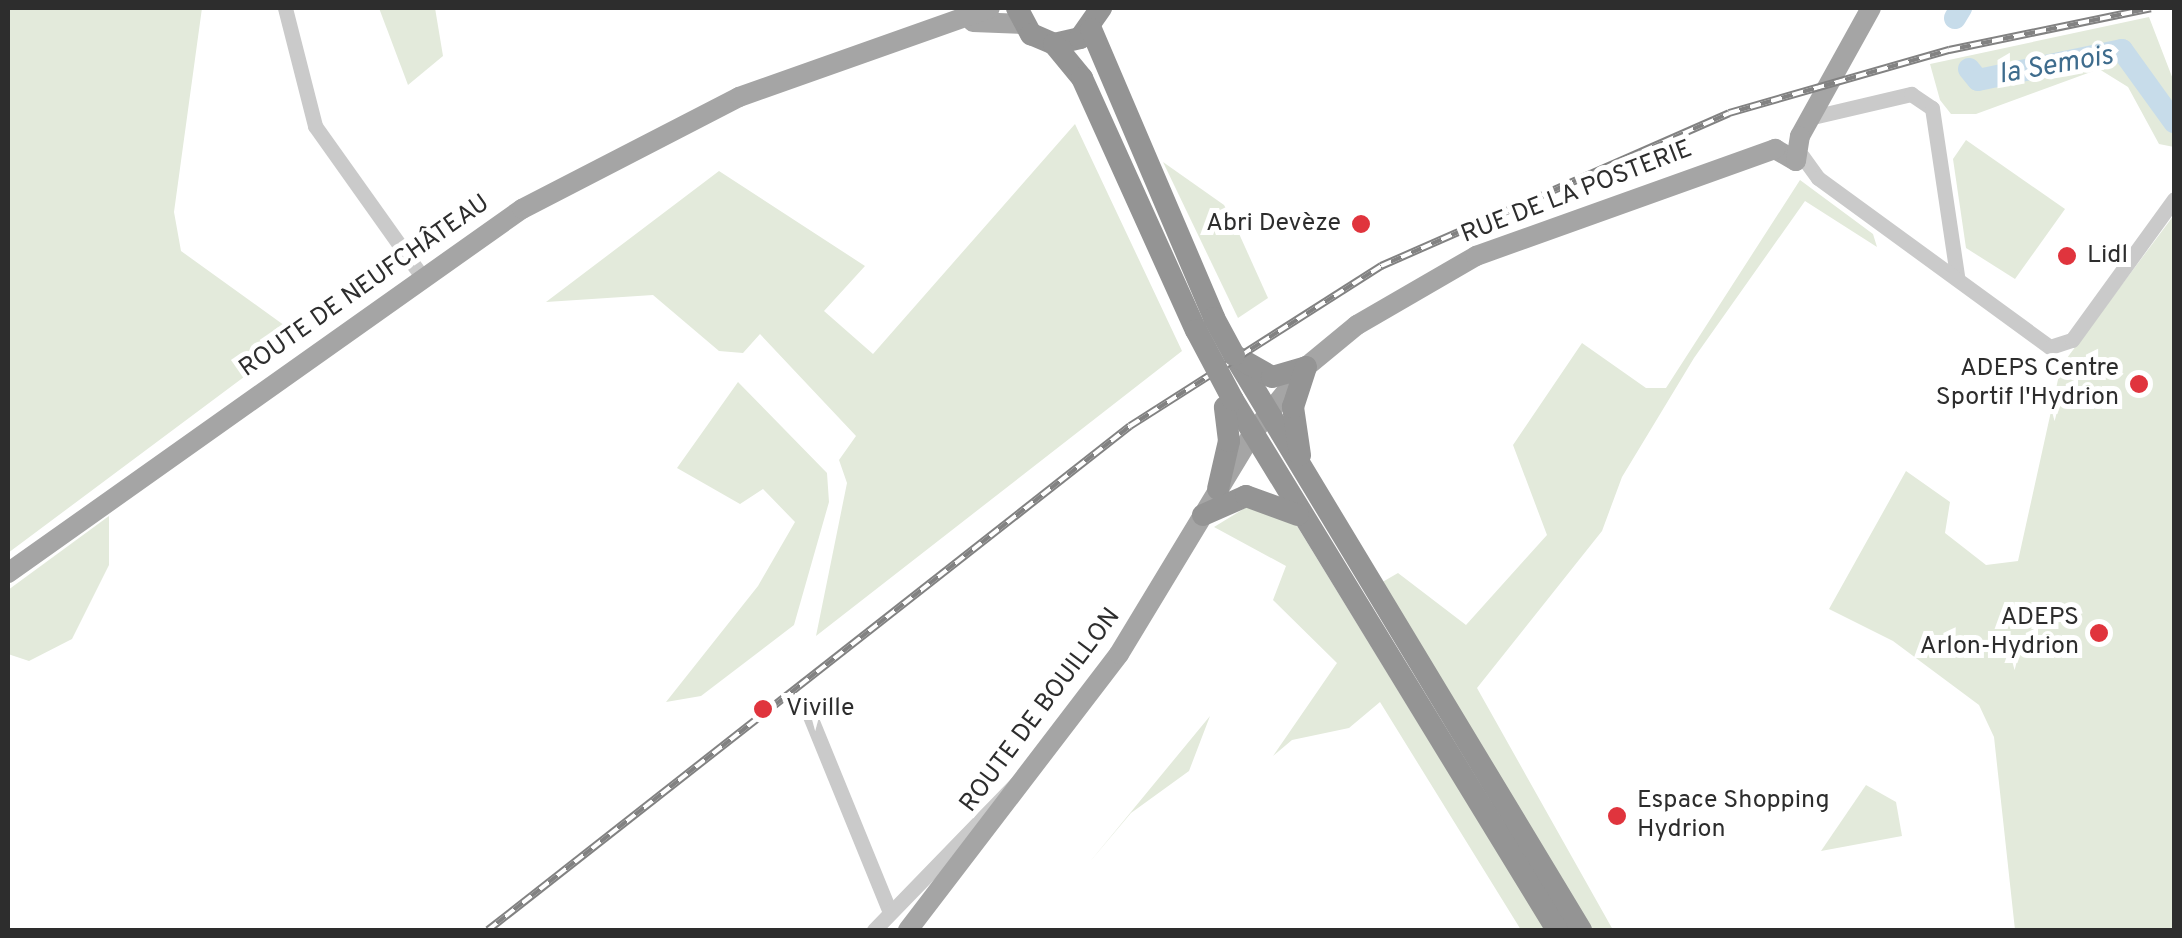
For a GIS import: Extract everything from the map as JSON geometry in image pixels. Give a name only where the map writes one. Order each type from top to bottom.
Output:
[{"type":"highway","points":[[1054,44],[1090,30],[1101,8]]},
{"type":"highway","points":[[1020,16],[1054,44],[1082,78],[1223,359],[1244,392],[1266,412],[1581,930]]},
{"type":"highway","points":[[1090,30],[1205,324]]},
{"type":"highway","points":[[1223,359],[1244,392],[1252,434],[1300,517],[1558,930]]},
{"type":"highway","points":[[1244,392],[1306,367]]},
{"type":"highway","points":[[1300,471],[1292,407],[1306,367]]},
{"type":"highway","points":[[1218,489],[1244,392]]},
{"type":"highway","points":[[1202,515],[1246,496],[1300,517]]},
{"type":"main road","name":"ROUTE DE NEUFCHÂTEAU","points":[[8,574],[420,274],[522,209],[739,97],[990,8]]},
{"type":"main road","name":"RUE DE LA POSTERIE","points":[[1266,412],[1306,367],[1357,325],[1476,256],[1775,149],[1784,134],[1801,146],[1872,8]]},
{"type":"main road","name":"ROUTE DE NEUFCHÂTEAU","points":[[946,25],[1020,16]]},
{"type":"main road","name":"ROUTE DE BOUILLON","points":[[912,926],[1023,775],[1119,654],[1266,412]]},
{"type":"street","points":[[285,8],[314,126],[420,274]]},
{"type":"street","points":[[1817,116],[1910,94],[1932,108],[1957,276]]},
{"type":"street","points":[[1801,146],[1818,178],[1957,276],[2031,338],[2059,347],[2174,199]]},
{"type":"street","points":[[806,704],[885,924]]},
{"type":"street","points":[[885,924],[1023,775]]},
{"type":"street","points":[[885,924],[912,926]]},
{"type":"green space","points":[[8,8],[202,8],[174,212],[181,251],[299,336],[8,553]]},
{"type":"green space","points":[[379,8],[435,8],[443,56],[408,85]]},
{"type":"green space","points":[[2149,17],[2174,82],[2174,147],[2159,144],[2128,87],[2099,69],[1976,114],[1951,114],[1940,100],[1930,64]]},
{"type":"green space","points":[[1075,124],[1182,351],[816,636],[847,483],[839,460],[856,436],[760,334],[743,353],[719,351],[653,295],[546,302],[719,171],[865,266],[824,311],[873,354]]},
{"type":"green space","points":[[1966,140],[2065,209],[2015,279],[1966,248],[1953,159]]},
{"type":"green space","points":[[1163,162],[1224,205],[1236,227],[1268,298],[1238,318]]},
{"type":"green space","points":[[1800,180],[1873,234],[1877,247],[1805,201],[1694,358],[1622,477],[1602,531],[1477,688],[1613,930],[1592,930],[1379,584],[1398,573],[1466,625],[1547,535],[1513,445],[1582,343],[1646,388],[1666,388]]},
{"type":"green space","name":"ADEPS Arlon-Hydrion","points":[[2174,215],[2174,930],[2015,930],[1994,737],[1979,705],[1893,641],[1829,609],[1906,471],[1950,502],[1945,533],[1986,565],[2018,561],[2061,366]]},
{"type":"green space","points":[[738,382],[827,473],[829,502],[794,625],[701,696],[666,702],[758,586],[795,522],[763,489],[740,504],[677,468]]},
{"type":"green space","points":[[1250,505],[1294,521],[1545,930],[1521,930],[1380,702],[1349,728],[1292,740],[1273,756],[1337,663],[1273,600],[1286,566],[1214,527]]},
{"type":"green space","points":[[109,516],[109,565],[72,639],[29,661],[8,654],[8,590]]},
{"type":"green space","points":[[1210,716],[1189,771],[1131,813],[1088,864]]},
{"type":"green space","points":[[1866,785],[1896,802],[1902,836],[1821,851]]},
{"type":"waterway","name":"la Semois","points":[[1955,18],[1961,8]]},
{"type":"waterway","name":"la Semois","points":[[1969,69],[1978,80],[2122,50],[2174,122]]},
{"type":"railway","points":[[488,930],[1130,426],[1381,266],[1729,113],[1949,50],[2151,8]]},
{"type":"place","name":"Abri Devèze","points":[[1361,224]]},
{"type":"place","name":"Lidl","points":[[2067,256]]},
{"type":"place","name":"ADEPS Centre Sportif l'Hydrion","points":[[2139,384]]},
{"type":"place","name":"ADEPS Arlon-Hydrion","points":[[2099,633]]},
{"type":"place","name":"Viville","points":[[763,709]]},
{"type":"place","name":"Espace Shopping Hydrion","points":[[1617,816]]}]
